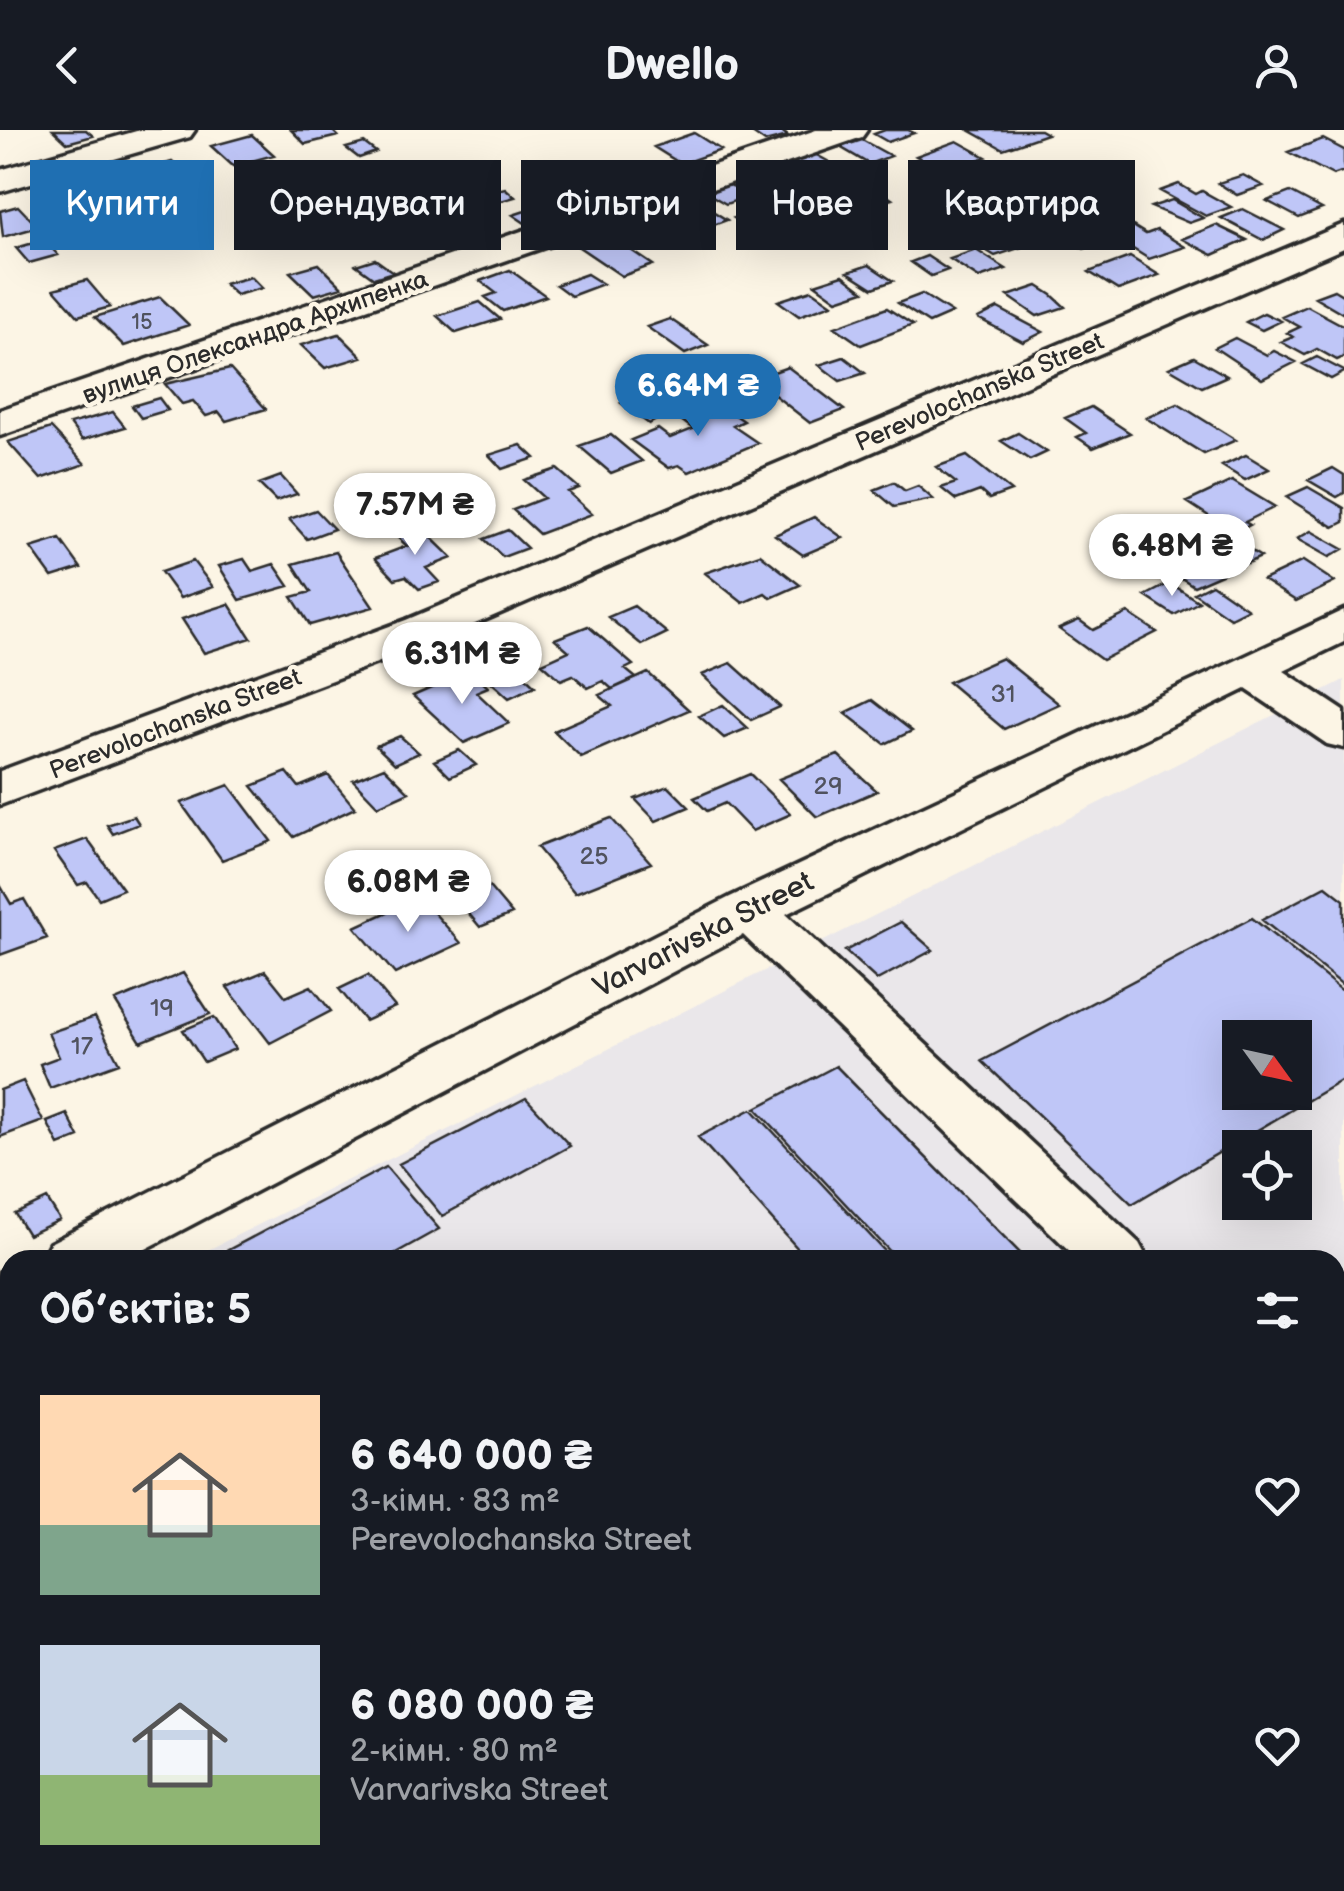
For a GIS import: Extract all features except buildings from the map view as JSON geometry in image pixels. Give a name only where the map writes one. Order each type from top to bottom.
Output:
[{"type":"street","points":[[0,181],[178,130]]},
{"type":"street","name":"вулиця Олександра Архипенка","points":[[0,424],[850,130]]},
{"type":"street","name":"Perevolochanska Street","points":[[0,789],[422,630],[1344,235]]},
{"type":"street","name":"Varvarivska Street","points":[[90,1250],[749,910],[1344,624]]},
{"type":"street","points":[[1251,671],[1344,733]]},
{"type":"street","points":[[749,910],[1107,1250]]},
{"type":"shaded area","points":[[1344,680],[1344,1250],[208,1250]]}]
